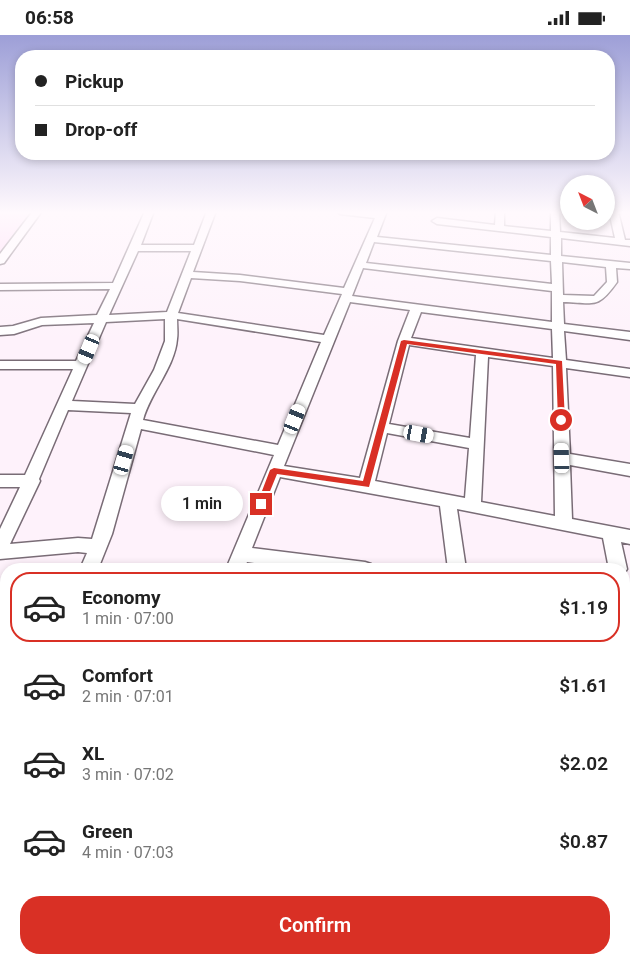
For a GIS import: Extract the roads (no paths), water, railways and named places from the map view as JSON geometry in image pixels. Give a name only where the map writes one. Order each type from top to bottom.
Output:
[{"type":"street","points":[[0,547],[32,481],[102,318],[134,254]]},
{"type":"street","points":[[91,563],[103,534],[137,416],[160,370],[171,341],[171,315],[195,254]]},
{"type":"street","points":[[270,563],[238,561],[364,254]]},
{"type":"street","points":[[538,254],[557,259],[630,266]]},
{"type":"street","points":[[557,254],[564,524]]},
{"type":"street","points":[[360,265],[558,293],[593,300],[598,299],[612,282],[611,264]]},
{"type":"street","points":[[187,275],[240,278],[417,307],[630,336]]},
{"type":"street","points":[[0,287],[118,286]]},
{"type":"street","points":[[366,485],[404,341],[417,307]]},
{"type":"street","points":[[0,331],[14,330],[41,322],[171,315],[328,339]]},
{"type":"street","points":[[404,341],[630,373]]},
{"type":"street","points":[[473,505],[482,352]]},
{"type":"street","points":[[0,365],[82,365]]},
{"type":"street","points":[[65,405],[137,416],[282,451]]},
{"type":"street","points":[[381,427],[476,444]]},
{"type":"street","points":[[562,458],[630,470]]},
{"type":"street","points":[[274,470],[473,505],[630,537]]},
{"type":"street","points":[[0,481],[32,481]]},
{"type":"street","points":[[448,501],[456,563]]},
{"type":"street","points":[[611,533],[617,563]]},
{"type":"street","points":[[0,552],[78,545],[98,547]]}]
